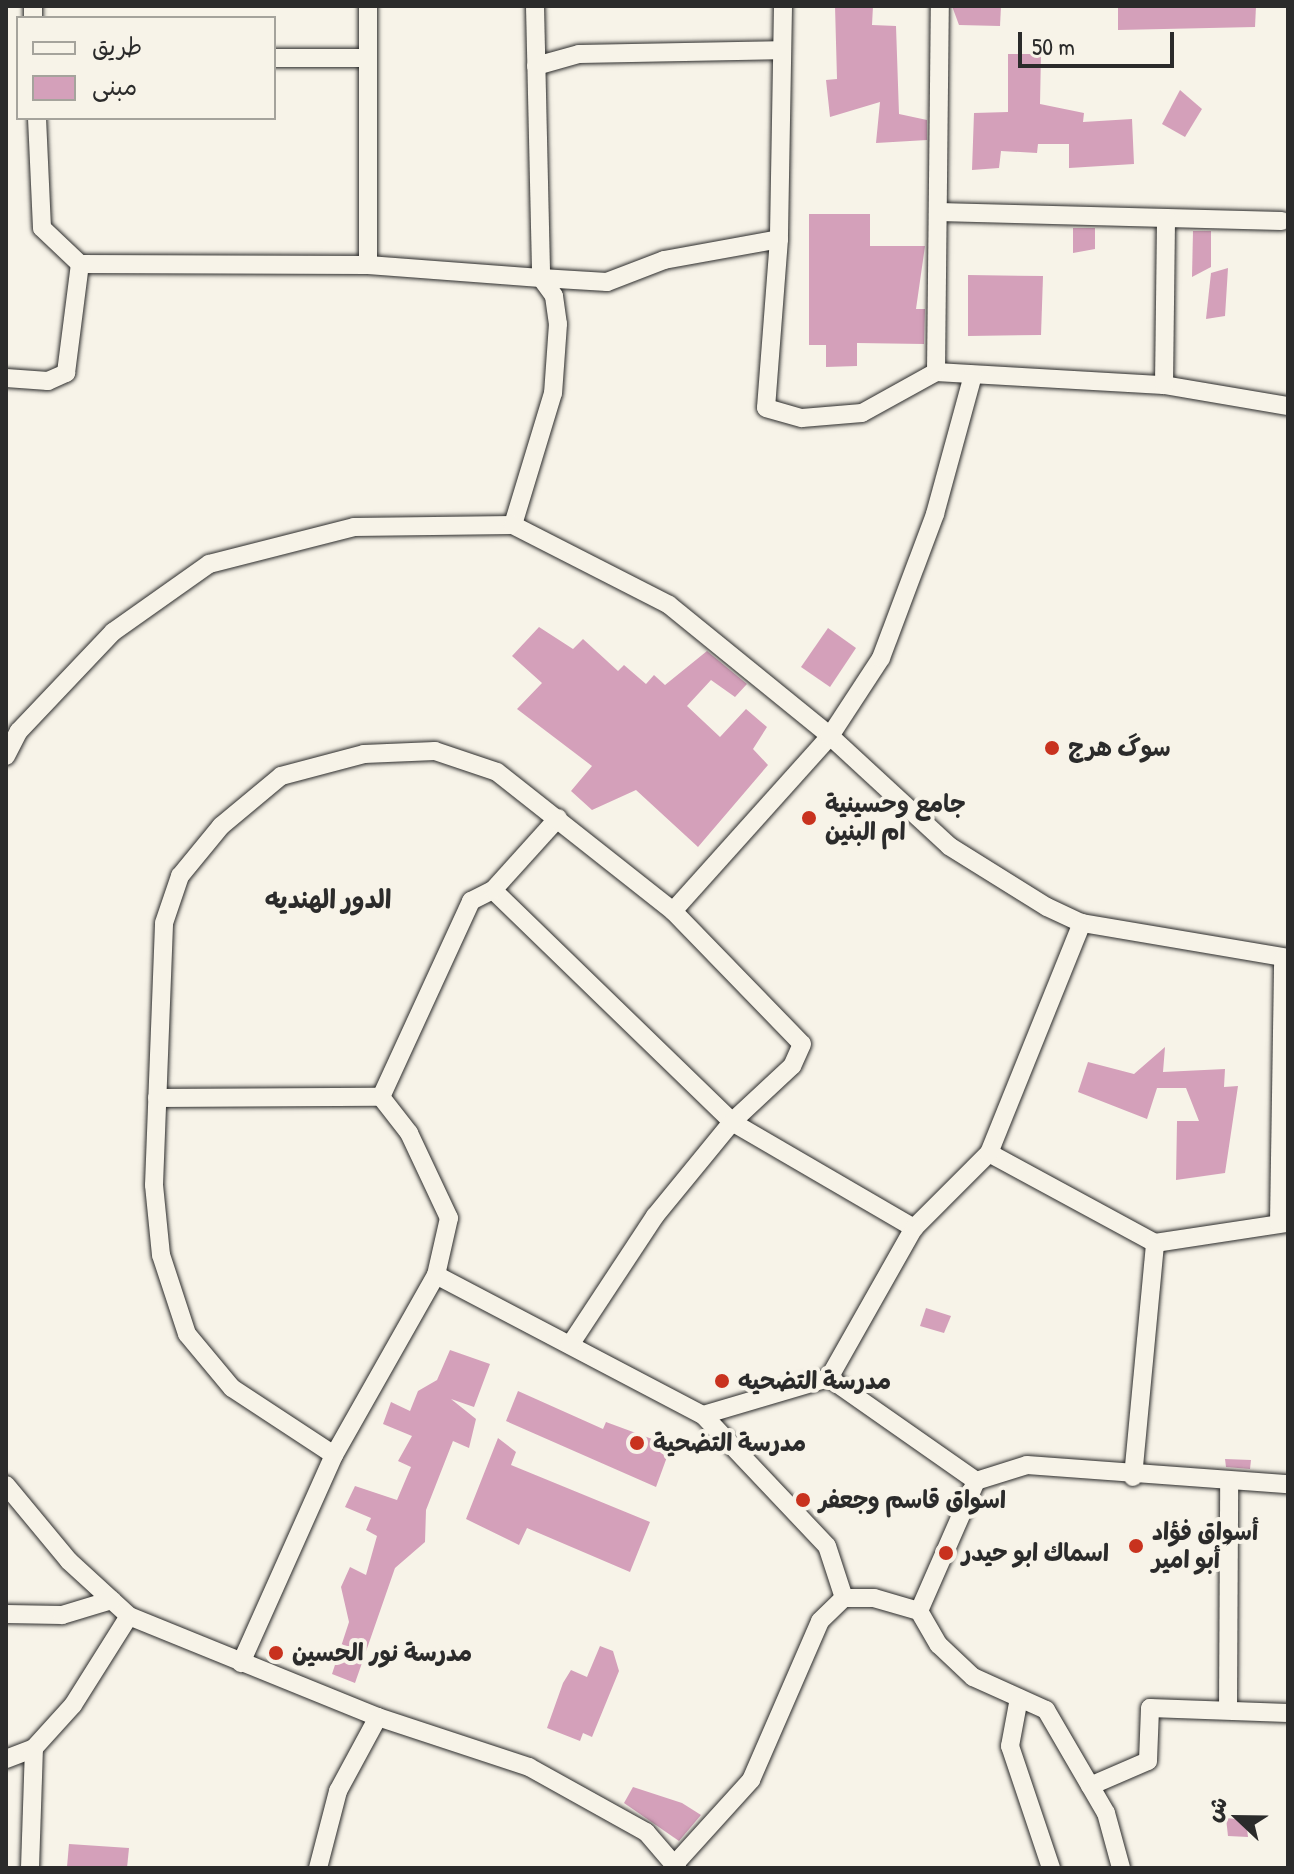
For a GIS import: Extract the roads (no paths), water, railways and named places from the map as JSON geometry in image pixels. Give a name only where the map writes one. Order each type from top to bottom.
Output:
[{"type":"street","points":[[368,6],[368,265]]},
{"type":"street","points":[[513,525],[553,393],[558,324],[554,296],[541,278],[535,6]]},
{"type":"street","points":[[783,6],[779,239],[766,408],[802,418],[862,413],[936,372],[1164,385],[1288,406]]},
{"type":"street","points":[[936,372],[940,6]]},
{"type":"street","points":[[536,66],[579,54],[781,50]]},
{"type":"street","points":[[276,58],[367,58]]},
{"type":"street","points":[[37,120],[42,228],[80,264],[368,265],[607,282],[664,260],[779,239]]},
{"type":"street","points":[[938,212],[1282,221]]},
{"type":"street","points":[[1164,385],[1166,218]]},
{"type":"street","points":[[6,378],[48,381],[66,373],[80,264]]},
{"type":"street","points":[[673,911],[830,736],[881,658],[935,514],[973,375]]},
{"type":"street","points":[[6,756],[12,728],[113,632],[209,564],[354,527],[513,525],[669,605],[830,736],[949,846],[1082,923],[1286,958],[1283,1223],[1155,1243],[989,1153]]},
{"type":"street","points":[[334,1455],[232,1388],[187,1334],[161,1255],[156,980],[180,876],[221,826],[281,776],[364,754],[435,751],[497,772],[673,911],[802,1044],[792,1066],[732,1122],[655,1216],[570,1345]]},
{"type":"street","points":[[381,1097],[471,901],[493,890],[558,818]]},
{"type":"street","points":[[493,890],[732,1122],[914,1228]]},
{"type":"street","points":[[703,1415],[829,1378],[914,1228],[989,1153],[1082,923]]},
{"type":"street","points":[[157,1098],[381,1097]]},
{"type":"street","points":[[241,1663],[334,1455],[436,1275],[449,1218],[409,1133],[381,1097]]},
{"type":"street","points":[[1133,1477],[1155,1243]]},
{"type":"street","points":[[436,1275],[703,1415],[827,1546],[844,1598]]},
{"type":"street","points":[[829,1378],[976,1481]]},
{"type":"street","points":[[919,1611],[976,1481],[1027,1465],[1133,1477],[1288,1484]]},
{"type":"street","points":[[1228,1709],[1229,1483]]},
{"type":"street","points":[[6,1485],[129,1616],[378,1717],[529,1767],[646,1832],[675,1866],[751,1780],[820,1621],[844,1598]]},
{"type":"street","points":[[844,1598],[919,1611],[939,1645],[973,1677],[1046,1710],[1090,1786],[1121,1868]]},
{"type":"street","points":[[6,1614],[62,1615],[112,1600]]},
{"type":"street","points":[[6,1759],[34,1748],[73,1705],[129,1616]]},
{"type":"street","points":[[1019,1698],[1010,1746],[1051,1868]]},
{"type":"street","points":[[1090,1786],[1148,1761],[1150,1708],[1288,1713]]},
{"type":"street","points":[[318,1868],[338,1791],[378,1717]]},
{"type":"street","points":[[30,1868],[34,1748]]},
{"type":"place","name":"سوگ هرج","points":[[1052,748]]},
{"type":"place","name":"جامع وحسينية ام البنين","points":[[809,818]]},
{"type":"place","name":"مدرسة التضحيه","points":[[722,1381]]},
{"type":"place","name":"مدرسة التضحية","points":[[637,1443]]},
{"type":"place","name":"اسواق قاسم وجعفر","points":[[803,1500]]},
{"type":"place","name":"أسواق فؤاد أبو امير","points":[[1136,1546]]},
{"type":"place","name":"اسماك ابو حيدر","points":[[946,1553]]},
{"type":"place","name":"مدرسة نور الحسين","points":[[276,1653]]},
{"type":"district","name":"الدور الهنديه","points":[[328,899]]}]
